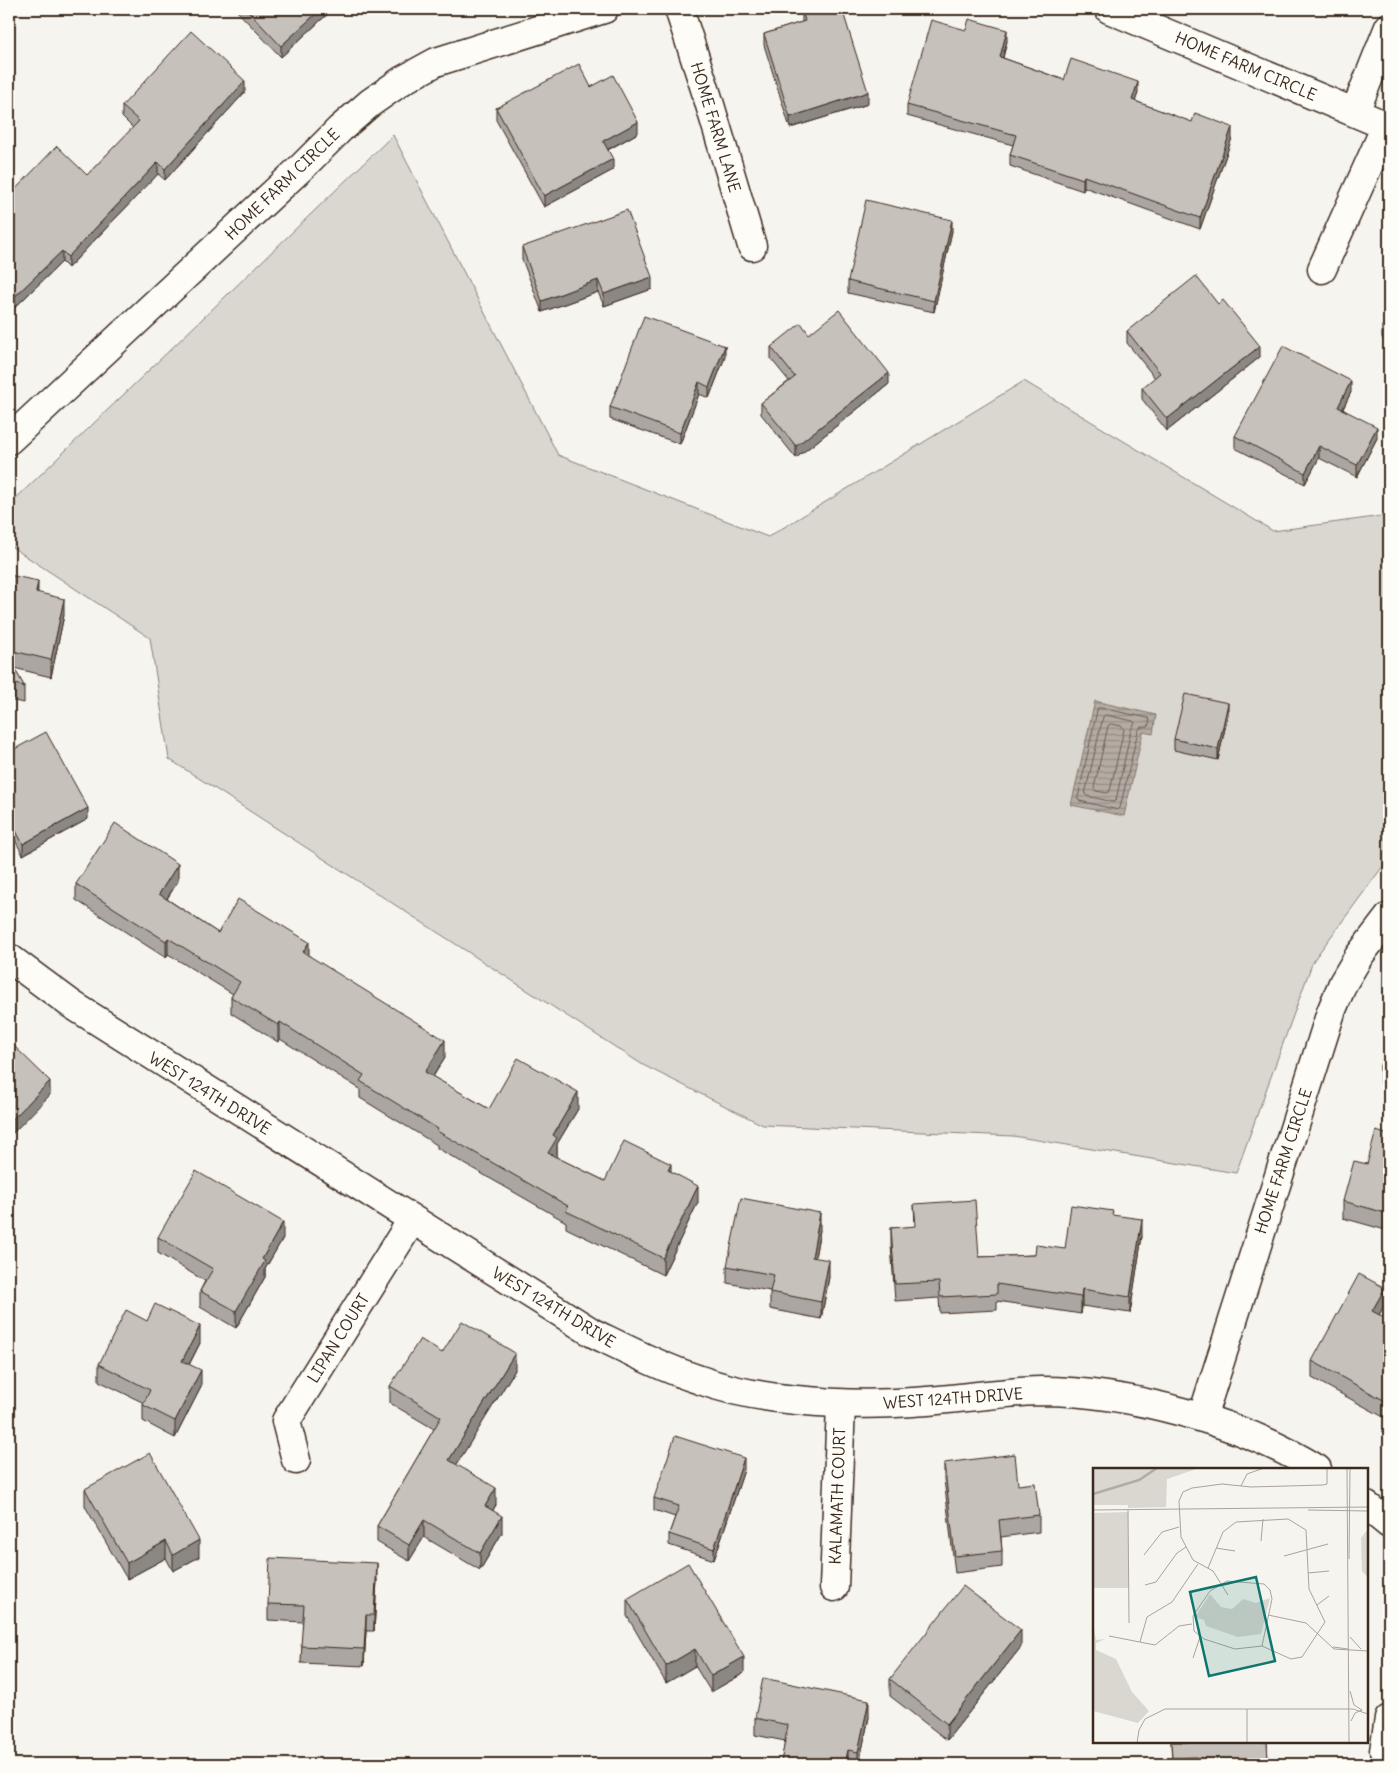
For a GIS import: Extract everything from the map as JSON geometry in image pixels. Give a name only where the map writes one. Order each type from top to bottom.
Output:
[{"type":"street","name":"HOME FARM CIRCLE","points":[[9,440],[370,103],[402,80],[436,62],[604,9]]},
{"type":"street","name":"HOME FARM LANE","points":[[679,9],[752,246]]},
{"type":"street","name":"HOME FARM CIRCLE","points":[[1110,9],[1388,126]]},
{"type":"street","points":[[1355,112],[1389,27]]},
{"type":"street","points":[[1322,269],[1388,126]]},
{"type":"street","name":"HOME FARM CIRCLE","points":[[1202,1418],[1331,1012],[1343,983],[1359,956],[1389,917]]},
{"type":"street","name":"WEST 124TH DRIVE","points":[[9,958],[70,1004],[593,1333],[649,1360],[700,1380],[743,1392],[794,1400],[840,1404],[913,1402],[1041,1391],[1101,1396],[1139,1402],[1202,1418],[1257,1439],[1299,1458],[1315,1468]]},
{"type":"street","name":"LIPAN COURT","points":[[296,1460],[286,1422],[412,1220]]},
{"type":"street","name":"KALAMATH COURT","points":[[834,1587],[840,1404]]},
{"type":"street","points":[[1368,1507],[1389,1524]]},
{"type":"street","points":[[1384,1751],[1389,1719]]},
{"type":"shaded area","points":[[393,135],[558,455],[768,537],[1024,381],[1273,531],[1389,515],[1389,858],[1313,961],[1236,1173],[1013,1136],[763,1125],[643,1065],[169,759],[150,638],[9,545],[9,505]]},
{"type":"water","points":[[1095,701],[1156,715],[1153,734],[1143,732],[1124,816],[1071,805]]},
{"type":"building","points":[[246,9],[321,9],[281,46]]},
{"type":"building","points":[[802,9],[842,9],[868,92],[790,117],[764,34],[805,21]]},
{"type":"building","points":[[969,19],[1007,30],[1000,57],[1064,80],[1071,59],[1138,82],[1132,100],[1192,122],[1195,113],[1232,127],[1200,218],[1084,176],[1083,179],[1010,155],[1016,135],[907,105],[931,20],[966,30]]},
{"type":"building","points":[[191,31],[245,81],[165,169],[158,162],[68,257],[62,251],[9,302],[9,196],[57,146],[87,175],[139,121],[122,106]]},
{"type":"building","points":[[579,64],[591,87],[613,75],[638,122],[603,141],[613,159],[544,196],[496,108]]},
{"type":"building","points":[[866,200],[952,220],[934,301],[848,281]]},
{"type":"building","points":[[627,210],[652,277],[604,294],[598,280],[542,301],[522,247]]},
{"type":"building","points":[[1196,276],[1218,304],[1223,300],[1260,346],[1167,419],[1142,388],[1160,373],[1127,331]]},
{"type":"building","points":[[839,310],[889,373],[796,446],[761,403],[795,377],[771,347],[801,323],[809,334]]},
{"type":"building","points":[[644,316],[725,346],[709,387],[699,382],[680,433],[610,407]]},
{"type":"building","points":[[1389,322],[1389,338],[1382,326]]},
{"type":"building","points":[[1283,346],[1351,381],[1338,407],[1377,427],[1357,465],[1319,446],[1305,473],[1235,436]]},
{"type":"building","points":[[9,575],[38,581],[36,592],[64,599],[51,660],[9,650]]},
{"type":"building","points":[[9,658],[24,686],[9,683]]},
{"type":"building","points":[[1185,694],[1228,703],[1218,749],[1174,739]]},
{"type":"building","points":[[46,732],[88,808],[23,844],[9,818],[9,752]]},
{"type":"building","points":[[115,823],[178,864],[159,894],[218,933],[238,899],[309,942],[303,952],[445,1040],[425,1072],[489,1109],[518,1058],[578,1092],[553,1135],[557,1138],[548,1153],[605,1181],[624,1141],[671,1164],[668,1170],[698,1186],[663,1258],[566,1211],[568,1206],[437,1131],[438,1129],[360,1081],[364,1075],[280,1022],[278,1025],[231,997],[240,982],[168,938],[166,941],[76,884]]},
{"type":"building","points":[[9,1041],[50,1081],[9,1123]]},
{"type":"building","points":[[1389,1044],[1389,1069],[1380,1066]]},
{"type":"building","points":[[1376,1131],[1389,1135],[1389,1214],[1343,1201],[1354,1161],[1367,1164]]},
{"type":"building","points":[[196,1171],[283,1222],[262,1259],[265,1261],[236,1311],[200,1291],[213,1269],[158,1237]]},
{"type":"building","points":[[741,1198],[820,1213],[812,1257],[829,1260],[821,1302],[770,1292],[774,1275],[727,1266]]},
{"type":"building","points":[[975,1200],[979,1257],[1035,1255],[1036,1245],[1065,1249],[1071,1205],[1113,1211],[1112,1215],[1142,1219],[1130,1297],[1082,1289],[1081,1297],[997,1284],[997,1294],[940,1297],[939,1282],[895,1284],[891,1228],[916,1226],[914,1204]]},
{"type":"building","points":[[1359,1274],[1385,1288],[1372,1311],[1389,1320],[1389,1403],[1312,1361]]},
{"type":"building","points":[[155,1304],[200,1326],[182,1361],[201,1370],[175,1421],[143,1405],[150,1390],[99,1364],[126,1310],[147,1321]]},
{"type":"building","points":[[462,1321],[515,1353],[449,1460],[496,1488],[485,1506],[502,1516],[480,1553],[424,1520],[409,1545],[377,1526],[441,1417],[390,1386],[420,1339],[442,1353]]},
{"type":"building","points":[[675,1436],[744,1458],[714,1549],[669,1534],[679,1506],[654,1498]]},
{"type":"building","points":[[150,1453],[199,1540],[173,1555],[166,1541],[127,1563],[85,1489]]},
{"type":"building","points":[[1015,1454],[1018,1485],[1035,1483],[1039,1515],[999,1520],[1002,1551],[955,1556],[944,1463]]},
{"type":"building","points":[[270,1558],[377,1563],[374,1615],[366,1615],[364,1649],[301,1646],[304,1605],[268,1604]]},
{"type":"building","points":[[688,1563],[744,1657],[711,1676],[695,1649],[666,1666],[627,1599]]},
{"type":"building","points":[[963,1586],[1021,1630],[947,1724],[890,1679]]},
{"type":"building","points":[[763,1678],[869,1700],[858,1752],[848,1750],[845,1764],[792,1764],[781,1762],[788,1725],[755,1718]]},
{"type":"building","points":[[1171,1743],[1267,1743],[1268,1761],[1197,1764],[1197,1757],[1172,1758]]}]
